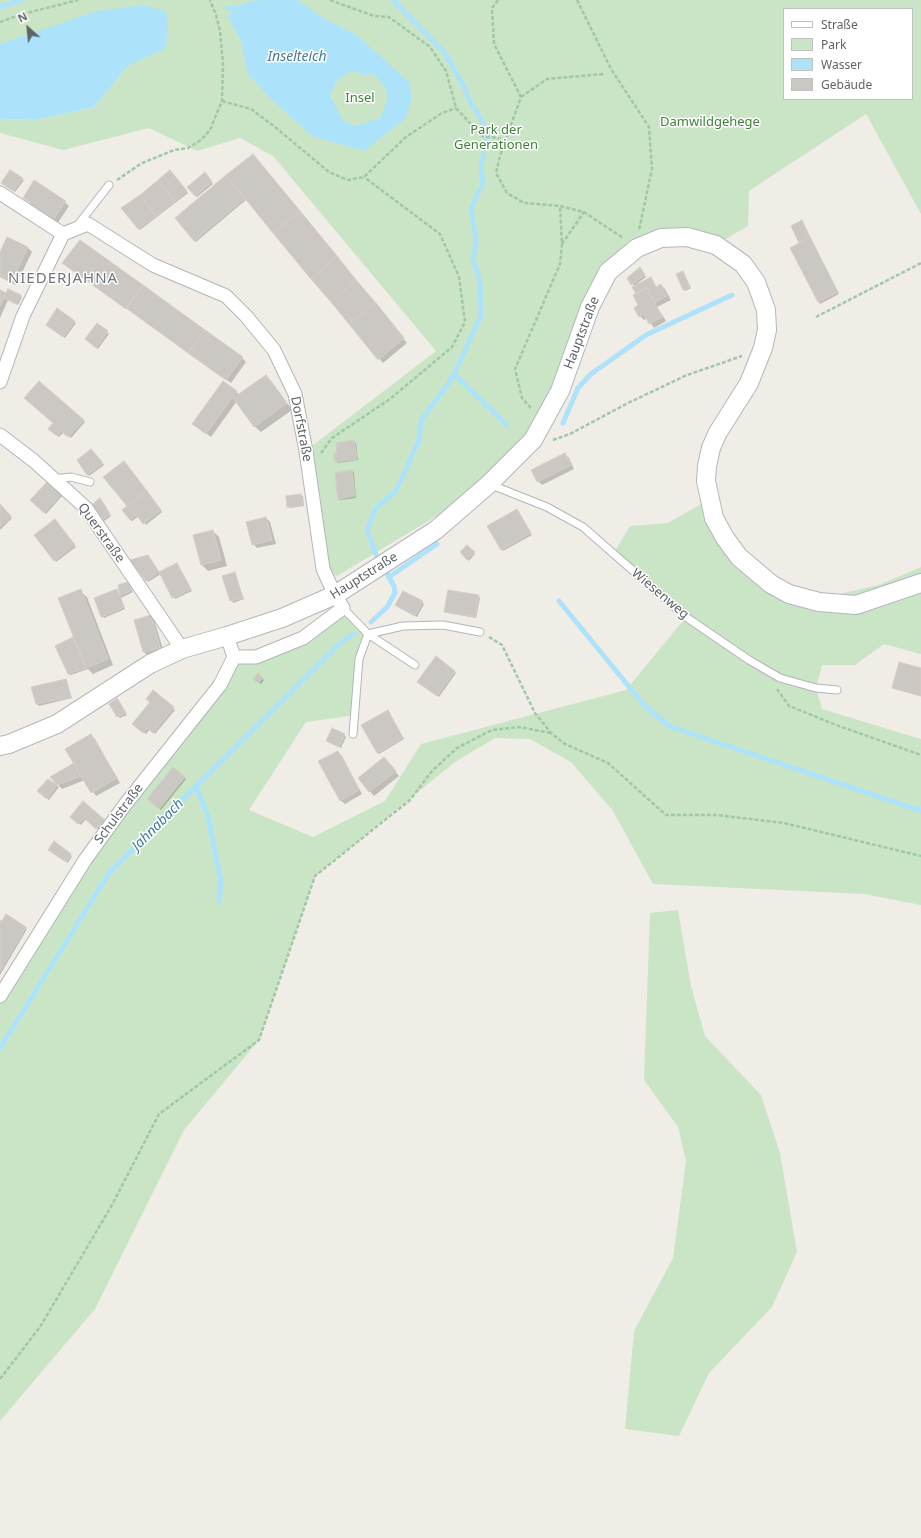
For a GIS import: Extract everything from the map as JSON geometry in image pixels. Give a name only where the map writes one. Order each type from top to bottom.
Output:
[{"type":"street","points":[[0,193],[69,232],[23,316],[0,382]]},
{"type":"street","name":"Dorfstraße","points":[[69,232],[88,224],[154,265],[226,296],[246,316],[274,350],[295,394],[323,569],[339,602]]},
{"type":"street","name":"Hauptstraße","points":[[0,746],[10,744],[57,724],[150,664],[182,649],[227,636],[288,615],[339,602],[372,573],[436,530],[489,484],[533,440],[560,391],[590,307],[608,272],[632,244],[661,238],[687,237],[716,245],[743,264],[756,282],[766,310],[767,330],[763,348],[749,382],[717,434],[711,448],[707,466],[706,481],[714,518],[725,538],[739,557],[771,584],[789,594],[819,602],[856,605],[921,583]]},
{"type":"street","name":"Querstraße","points":[[0,435],[34,461],[86,508],[182,649]]},
{"type":"street","points":[[227,636],[234,657],[256,657],[303,638],[339,602]]},
{"type":"street","name":"Schulstraße","points":[[0,996],[85,860],[124,806],[220,685],[234,657]]},
{"type":"lane","points":[[69,232],[109,185]]},
{"type":"lane","points":[[54,479],[71,477],[90,482]]},
{"type":"lane","name":"Wiesenweg","points":[[489,484],[547,507],[583,527],[686,617],[780,678],[816,688],[837,690]]},
{"type":"lane","points":[[339,602],[368,634],[415,665]]},
{"type":"lane","points":[[368,634],[402,626],[443,625],[480,632]]},
{"type":"lane","points":[[353,734],[358,659],[368,634]]},
{"type":"path","points":[[0,22],[19,15],[78,0]]},
{"type":"path","points":[[109,185],[142,163],[174,150],[188,148],[201,140],[210,130],[222,101],[222,64],[220,31],[210,0]]},
{"type":"path","points":[[330,0],[374,16],[389,17],[430,48],[446,70],[456,108],[482,136],[497,138],[505,141]]},
{"type":"path","points":[[498,0],[492,8],[494,44],[521,97]]},
{"type":"path","points":[[577,0],[611,69],[649,127],[652,169],[639,227],[632,244],[584,212],[560,206],[524,203],[507,193],[496,173],[500,156],[521,97],[547,79],[604,74]]},
{"type":"path","points":[[222,101],[251,109],[329,172],[348,180],[364,177],[406,137],[442,113],[456,108]]},
{"type":"path","points":[[308,470],[332,438],[390,399],[452,347],[465,322],[460,277],[440,234],[364,177]]},
{"type":"path","points":[[543,422],[522,398],[515,369],[560,264],[562,244],[560,206]]},
{"type":"path","points":[[562,244],[584,212]]},
{"type":"path","points":[[816,317],[921,263]]},
{"type":"path","points":[[533,440],[553,440],[570,434],[628,403],[687,375],[763,348]]},
{"type":"path","points":[[480,632],[502,645],[535,713],[551,733],[565,744],[608,762],[666,815],[716,815],[784,823],[921,856]]},
{"type":"path","points":[[760,666],[789,706],[836,725],[921,755]]},
{"type":"path","points":[[0,1379],[40,1327],[112,1205],[159,1114],[259,1040],[315,876],[410,800],[432,771],[457,748],[492,730],[519,727],[551,733]]},
{"type":"green space","name":"Park der Generationen","points":[[0,0],[921,0],[921,214],[866,114],[749,191],[748,226],[722,241],[632,241],[553,385],[527,436],[450,508],[337,576],[329,572],[312,446],[436,351],[273,156],[240,138],[197,151],[149,128],[63,150],[0,133],[0,119],[36,120],[94,107],[128,66],[153,53],[27,35],[0,44]]},
{"type":"green space","points":[[710,499],[714,518],[771,584],[830,596],[879,585],[921,567],[921,654],[884,644],[855,665],[822,665],[816,688],[822,709],[921,739],[921,905],[864,894],[653,884],[613,811],[571,762],[530,739],[495,738],[455,762],[315,876],[259,1040],[184,1130],[95,1309],[0,1421],[0,996],[19,965],[234,657],[303,638],[343,608],[368,634],[359,659],[356,715],[306,722],[249,810],[313,837],[385,801],[421,744],[626,690],[686,617],[613,554],[630,526],[668,523]]},
{"type":"green space","points":[[678,910],[691,986],[705,1036],[761,1095],[780,1153],[797,1252],[772,1307],[709,1373],[679,1436],[625,1429],[634,1331],[673,1258],[686,1161],[678,1127],[644,1080],[650,913]]},
{"type":"water","name":"Inselteich","points":[[298,0],[323,18],[357,35],[409,82],[412,99],[405,119],[364,151],[312,136],[270,98],[248,74],[241,41],[228,17],[233,8],[250,1]],"holes":[[[351,71],[365,75],[374,74],[386,88],[387,101],[380,118],[355,126],[343,120],[330,95],[337,81]]]},
{"type":"water","points":[[144,5],[165,11],[168,23],[166,48],[128,66],[94,107],[36,120],[0,119],[0,44],[97,11]]},
{"type":"building","points":[[253,154],[300,211],[273,233],[226,175]]},
{"type":"building","points":[[10,170],[23,178],[13,191],[1,183]]},
{"type":"building","points":[[170,170],[187,191],[175,201],[158,180]]},
{"type":"building","points":[[205,172],[212,182],[195,196],[187,187]]},
{"type":"building","points":[[226,175],[245,198],[194,241],[175,218]]},
{"type":"building","points":[[34,180],[66,201],[53,220],[30,205],[31,203],[23,198]]},
{"type":"building","points":[[157,181],[175,201],[156,216],[140,195]]},
{"type":"building","points":[[140,195],[156,216],[138,229],[121,208]]},
{"type":"building","points":[[300,211],[337,256],[311,279],[273,233]]},
{"type":"building","points":[[802,220],[810,237],[799,243],[791,226]]},
{"type":"building","points":[[7,237],[28,247],[12,281],[0,276],[0,252]]},
{"type":"building","points":[[810,237],[838,292],[818,302],[790,248]]},
{"type":"building","points":[[80,240],[143,285],[126,309],[62,263]]},
{"type":"building","points":[[337,256],[356,280],[331,302],[311,279]]},
{"type":"building","points":[[640,267],[645,275],[631,285],[627,278]]},
{"type":"building","points":[[683,271],[690,287],[683,290],[676,274]]},
{"type":"building","points":[[651,277],[656,287],[661,284],[667,296],[654,303],[647,288],[636,294],[632,287]]},
{"type":"building","points":[[356,280],[376,303],[349,324],[331,302]]},
{"type":"building","points":[[143,285],[205,330],[188,353],[126,308]]},
{"type":"building","points":[[647,288],[662,317],[649,324],[644,314],[639,317],[634,308],[638,305],[633,295]]},
{"type":"building","points":[[8,289],[21,295],[16,304],[4,298]]},
{"type":"building","points":[[0,290],[6,293],[0,306]]},
{"type":"building","points":[[376,303],[404,338],[378,360],[349,324]]},
{"type":"building","points":[[57,308],[75,321],[63,337],[46,325]]},
{"type":"building","points":[[97,323],[108,331],[96,348],[85,339]]},
{"type":"building","points":[[205,330],[243,357],[226,380],[188,353]]},
{"type":"building","points":[[266,375],[287,403],[254,427],[233,398]]},
{"type":"building","points":[[39,381],[84,420],[68,437],[61,431],[57,436],[48,429],[53,423],[24,398]]},
{"type":"building","points":[[223,381],[237,391],[206,434],[192,424]]},
{"type":"building","points":[[354,440],[357,459],[335,462],[334,453],[337,453],[336,443]]},
{"type":"building","points":[[91,449],[103,463],[87,475],[77,460]]},
{"type":"building","points":[[565,453],[571,465],[537,482],[531,470]]},
{"type":"building","points":[[124,461],[147,491],[127,506],[103,477]]},
{"type":"building","points":[[352,470],[355,496],[338,499],[335,473]]},
{"type":"building","points":[[47,482],[61,494],[44,513],[30,500]]},
{"type":"building","points":[[147,491],[161,510],[143,524],[137,515],[130,520],[122,510]]},
{"type":"building","points":[[301,494],[303,505],[287,507],[286,496]]},
{"type":"building","points":[[100,498],[110,514],[101,521],[90,506]]},
{"type":"building","points":[[0,504],[11,516],[0,527]]},
{"type":"building","points":[[517,509],[531,533],[501,550],[487,526]]},
{"type":"building","points":[[266,517],[272,540],[252,545],[246,522]]},
{"type":"building","points":[[55,519],[75,545],[54,561],[34,535]]},
{"type":"building","points":[[213,530],[221,560],[201,565],[193,535]]},
{"type":"building","points":[[467,545],[475,552],[467,560],[460,552]]},
{"type":"building","points":[[148,555],[159,572],[146,581],[130,560]]},
{"type":"building","points":[[177,563],[191,589],[172,598],[159,572]]},
{"type":"building","points":[[235,572],[243,598],[230,601],[222,576]]},
{"type":"building","points":[[128,582],[132,590],[120,596],[118,585]]},
{"type":"building","points":[[81,589],[108,659],[86,668],[58,598]]},
{"type":"building","points":[[117,589],[124,607],[101,617],[94,598]]},
{"type":"building","points":[[448,590],[479,595],[475,617],[444,612]]},
{"type":"building","points":[[403,591],[423,601],[415,616],[395,605]]},
{"type":"building","points":[[151,615],[160,648],[143,652],[134,620]]},
{"type":"building","points":[[73,637],[86,668],[68,674],[55,646]]},
{"type":"building","points":[[436,656],[455,671],[437,696],[417,682]]},
{"type":"building","points":[[899,662],[921,668],[921,696],[892,688]]},
{"type":"building","points":[[258,673],[263,678],[258,683],[253,679]]},
{"type":"building","points":[[66,679],[71,697],[36,704],[31,687]]},
{"type":"building","points":[[153,690],[174,707],[153,733],[147,728],[143,733],[132,724],[150,702],[146,699]]},
{"type":"building","points":[[117,698],[126,713],[117,717],[109,704]]},
{"type":"building","points":[[388,710],[403,738],[377,753],[361,725]]},
{"type":"building","points":[[332,728],[345,734],[339,747],[326,741]]},
{"type":"building","points":[[91,734],[117,778],[91,793],[65,749]]},
{"type":"building","points":[[338,751],[359,790],[340,801],[318,761]]},
{"type":"building","points":[[384,757],[396,771],[369,792],[358,778]]},
{"type":"building","points":[[74,763],[81,776],[57,785],[50,777]]},
{"type":"building","points":[[173,767],[185,777],[159,809],[147,799]]},
{"type":"building","points":[[48,779],[57,785],[47,799],[37,791]]},
{"type":"building","points":[[83,801],[105,820],[96,829],[84,818],[78,824],[70,817]]},
{"type":"building","points":[[54,841],[71,854],[66,862],[48,850]]},
{"type":"building","points":[[6,914],[26,927],[0,971],[0,920],[2,921]]},
{"type":"waterway","points":[[0,7],[21,0]]},
{"type":"waterway","points":[[371,622],[387,607],[395,593],[394,586],[377,557],[367,530],[376,508],[396,491],[419,440],[421,420],[454,374],[481,316],[480,281],[473,260],[476,241],[471,208],[483,183],[481,167],[488,131],[471,103],[463,85],[445,53],[393,0]]},
{"type":"waterway","points":[[228,8],[233,8]]},
{"type":"waterway","points":[[563,423],[578,388],[591,374],[646,335],[732,295]]},
{"type":"waterway","points":[[454,374],[507,425]]},
{"type":"waterway","points":[[389,577],[437,544]]},
{"type":"waterway","points":[[559,601],[644,705],[669,726],[921,811]]},
{"type":"waterway","name":"Jahnabach","points":[[0,1048],[109,873],[340,643],[353,634]]},
{"type":"waterway","points":[[196,787],[208,816],[221,882],[219,901]]},
{"type":"district","name":"NIEDERJAHNA","points":[[63,279]]},
{"type":"park label","name":"Insel","points":[[360,98]]},
{"type":"park label","name":"Damwildgehege","points":[[710,122]]}]
